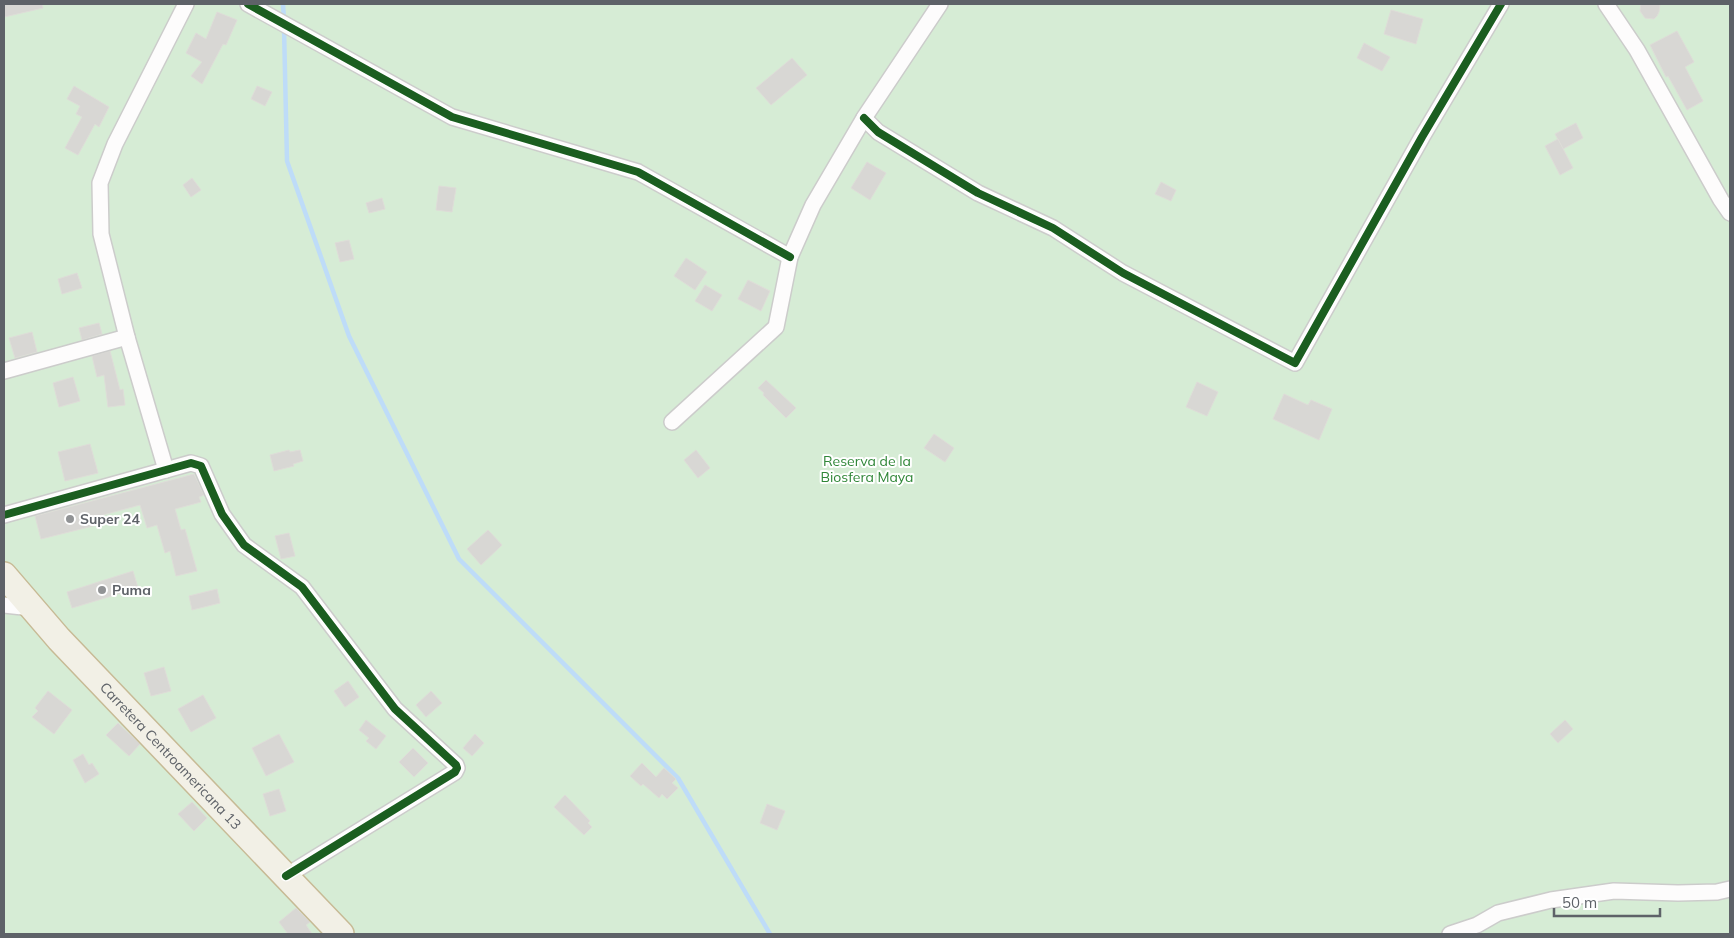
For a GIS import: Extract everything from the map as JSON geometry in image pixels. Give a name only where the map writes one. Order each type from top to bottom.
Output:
[{"type":"highway","name":"Carretera Centroamericana 13","points":[[4,575],[59,639],[341,934]]},
{"type":"street","points":[[166,470],[127,337],[102,234],[100,183],[115,144],[186,4]]},
{"type":"street","points":[[248,4],[452,117],[638,172],[790,257]]},
{"type":"street","points":[[672,422],[776,327],[790,257],[813,205],[864,118],[940,4]]},
{"type":"street","points":[[864,118],[878,132],[978,193],[1053,228],[1123,273],[1295,363],[1417,146],[1501,4]]},
{"type":"street","points":[[1606,4],[1637,50],[1720,200],[1730,214]]},
{"type":"street","points":[[4,371],[127,337]]},
{"type":"street","points":[[4,515],[191,462],[201,466],[222,514],[244,545],[302,586],[395,709],[456,765],[455,772],[286,876]]},
{"type":"street","points":[[4,605],[32,608]]},
{"type":"street","points":[[1450,934],[1477,925],[1498,913],[1551,900],[1614,891],[1678,893],[1717,892],[1730,889]]},
{"type":"green space","name":"Reserva de la Biosfera Maya","points":[[4,4],[1730,4],[1730,934],[4,934]]},
{"type":"building","points":[[4,4],[42,4],[43,8],[4,17]]},
{"type":"building","points":[[1641,4],[1660,4],[1657,16],[1654,19],[1645,18],[1640,11]]},
{"type":"building","points":[[1391,10],[1423,19],[1416,44],[1384,34]]},
{"type":"building","points":[[217,12],[237,20],[226,45],[223,44],[202,84],[191,76],[202,62],[186,53],[196,33],[206,39]]},
{"type":"building","points":[[1677,31],[1694,62],[1685,67],[1703,101],[1687,110],[1668,76],[1666,77],[1650,45]]},
{"type":"building","points":[[1364,43],[1390,57],[1382,71],[1357,58]]},
{"type":"building","points":[[792,58],[807,75],[771,105],[756,88]]},
{"type":"building","points":[[74,86],[109,107],[99,127],[95,124],[78,155],[65,148],[82,117],[76,114],[80,106],[67,99]]},
{"type":"building","points":[[257,86],[272,92],[265,106],[251,99]]},
{"type":"building","points":[[1576,123],[1583,138],[1563,149],[1555,134]]},
{"type":"building","points":[[1558,139],[1573,168],[1560,175],[1545,146]]},
{"type":"building","points":[[867,162],[886,173],[870,200],[851,188]]},
{"type":"building","points":[[192,178],[201,190],[191,197],[183,185]]},
{"type":"building","points":[[1161,182],[1176,190],[1171,201],[1155,194]]},
{"type":"building","points":[[439,186],[456,188],[452,212],[436,210]]},
{"type":"building","points":[[382,198],[385,209],[369,213],[366,203]]},
{"type":"building","points":[[349,240],[354,259],[340,262],[335,243]]},
{"type":"building","points":[[686,258],[707,272],[695,290],[674,276]]},
{"type":"building","points":[[77,273],[82,288],[62,294],[58,279]]},
{"type":"building","points":[[748,280],[770,291],[761,311],[738,299]]},
{"type":"building","points":[[705,285],[722,295],[712,311],[695,301]]},
{"type":"building","points":[[99,323],[102,334],[82,340],[79,328]]},
{"type":"building","points":[[32,332],[37,352],[15,358],[9,338]]},
{"type":"building","points":[[110,351],[120,390],[123,389],[125,405],[108,407],[104,375],[97,377],[92,356]]},
{"type":"building","points":[[73,377],[80,401],[59,407],[53,383]]},
{"type":"building","points":[[766,380],[796,408],[786,418],[758,388]]},
{"type":"building","points":[[1197,382],[1218,392],[1207,416],[1186,407]]},
{"type":"building","points":[[1284,394],[1308,405],[1311,400],[1332,409],[1319,440],[1273,419]]},
{"type":"building","points":[[934,434],[954,448],[945,462],[924,448]]},
{"type":"building","points":[[90,444],[98,473],[65,481],[58,452]]},
{"type":"building","points":[[289,450],[290,452],[300,450],[303,461],[293,464],[294,466],[274,471],[270,455]]},
{"type":"building","points":[[696,450],[710,468],[698,478],[684,460]]},
{"type":"building","points":[[194,474],[204,495],[199,497],[201,502],[175,509],[181,530],[185,529],[197,571],[176,576],[170,551],[165,553],[157,525],[147,528],[140,505],[103,515],[105,523],[41,539],[35,516]]},
{"type":"building","points":[[488,530],[502,545],[481,565],[467,549]]},
{"type":"building","points":[[289,533],[295,556],[281,559],[275,536]]},
{"type":"building","name":"Puma","points":[[133,571],[138,588],[72,608],[67,592]]},
{"type":"building","points":[[217,589],[220,603],[192,610],[189,596]]},
{"type":"building","points":[[164,667],[171,691],[151,696],[144,673]]},
{"type":"building","points":[[348,681],[359,697],[345,707],[334,691]]},
{"type":"building","points":[[48,691],[72,710],[54,734],[32,717],[38,711],[35,708]]},
{"type":"building","points":[[431,691],[442,703],[426,717],[416,705]]},
{"type":"building","points":[[203,695],[216,718],[191,732],[178,709]]},
{"type":"building","points":[[366,720],[386,736],[376,749],[366,741],[369,738],[359,730]]},
{"type":"building","points":[[1565,720],[1573,729],[1558,743],[1550,734]]},
{"type":"building","points":[[118,723],[140,744],[129,756],[106,735]]},
{"type":"building","points":[[279,734],[294,762],[266,776],[252,748]]},
{"type":"building","points":[[475,734],[484,743],[472,756],[463,748]]},
{"type":"building","points":[[413,748],[428,763],[414,777],[399,762]]},
{"type":"building","points":[[83,754],[89,765],[92,763],[99,774],[85,783],[73,760]]},
{"type":"building","points":[[642,763],[656,777],[664,768],[676,779],[672,783],[678,788],[667,799],[662,794],[659,798],[630,776]]},
{"type":"building","points":[[279,789],[286,811],[270,816],[263,794]]},
{"type":"building","points":[[565,795],[590,821],[588,823],[592,827],[584,835],[554,807]]},
{"type":"building","points":[[192,802],[207,818],[194,831],[178,814]]},
{"type":"building","points":[[767,804],[785,811],[777,830],[760,823]]},
{"type":"building","points":[[296,908],[310,922],[306,925],[312,934],[288,934],[279,922]]},
{"type":"waterway","points":[[283,4],[284,20]]},
{"type":"waterway","points":[[284,28],[287,161],[349,336],[459,559],[678,778],[770,934]]},
{"type":"cycle path","points":[[248,4],[452,117],[638,172],[790,257]]},
{"type":"cycle path","points":[[864,118],[878,132],[978,193],[1053,228],[1123,273],[1295,363],[1422,137],[1501,4]]},
{"type":"cycle path","points":[[4,515],[191,463],[201,466],[222,514],[244,545],[302,587],[395,709],[456,765],[455,772],[286,876]]},
{"type":"place","name":"Super 24","points":[[70,519]]},
{"type":"place","name":"Puma","points":[[102,590]]}]
